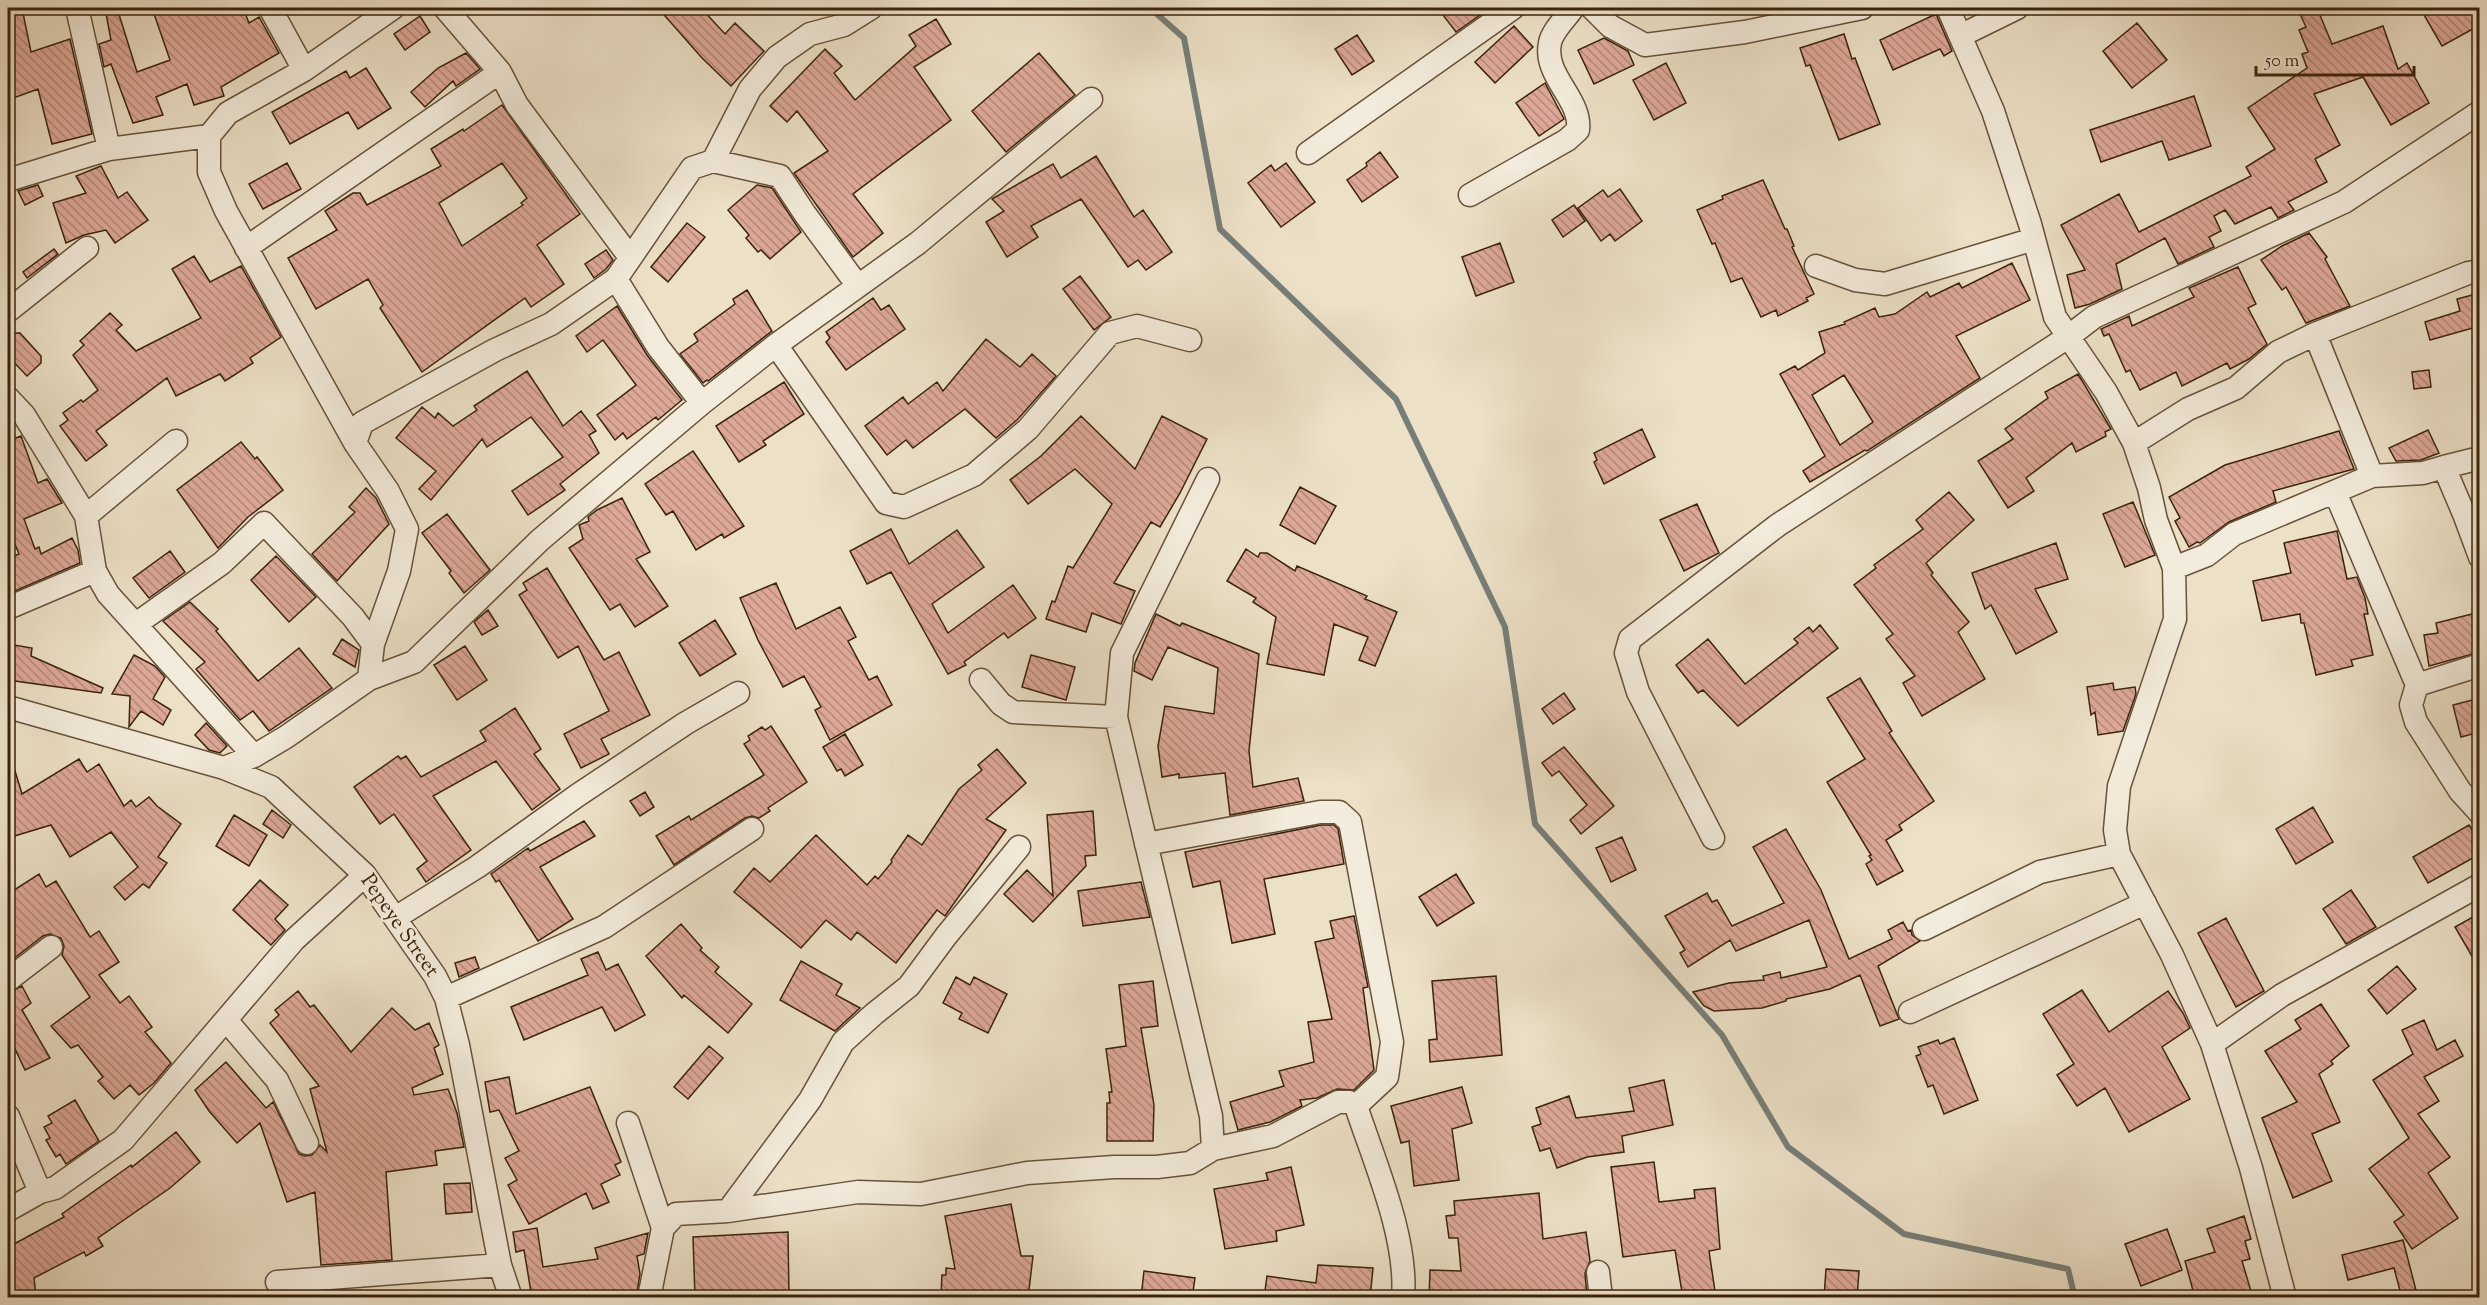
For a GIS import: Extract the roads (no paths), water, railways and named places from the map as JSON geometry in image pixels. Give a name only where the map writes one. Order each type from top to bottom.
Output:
[{"type":"street","points":[[76,8],[109,149]]},
{"type":"street","points":[[270,8],[304,70]]},
{"type":"street","points":[[369,679],[373,644],[399,571],[406,529],[388,491],[355,443],[226,211],[209,172],[209,136],[228,113],[304,70],[393,8]]},
{"type":"street","points":[[445,8],[500,72],[518,105],[629,256]]},
{"type":"street","points":[[713,161],[750,89],[777,57],[810,34],[844,25],[871,8]]},
{"type":"street","points":[[1308,153],[1513,8]]},
{"type":"street","points":[[1470,195],[1567,140],[1578,130],[1579,119],[1555,74],[1550,58],[1550,41],[1573,8]]},
{"type":"street","points":[[1592,8],[1610,26],[1646,45],[1745,32],[1862,8]]},
{"type":"street","points":[[1948,8],[1962,35],[1993,111],[2034,238],[2055,316],[2106,392],[2134,443],[2149,488],[2156,520],[2174,568],[2175,619],[2119,786],[2115,830],[2119,854],[2172,955],[2212,1044],[2251,1168],[2285,1298]]},
{"type":"street","points":[[1962,35],[2017,8]]},
{"type":"street","points":[[246,248],[500,72]]},
{"type":"street","points":[[224,768],[254,756],[286,737],[369,679],[414,662],[540,540],[702,403],[777,345],[918,243],[1090,99]]},
{"type":"street","points":[[1713,838],[1638,692],[1626,653],[1630,639],[1778,525],[2068,337],[2094,317],[2344,202],[2480,112]]},
{"type":"street","points":[[8,180],[109,149],[209,136]]},
{"type":"street","points":[[355,443],[362,423],[495,350],[551,324],[616,279],[629,256],[692,168],[713,161],[780,176],[858,286]]},
{"type":"street","points":[[1816,266],[1855,280],[1885,284],[2034,238]]},
{"type":"street","points":[[8,311],[87,248]]},
{"type":"street","points":[[2134,443],[2188,409],[2236,388],[2278,352],[2315,334],[2468,273],[2480,271]]},
{"type":"street","points":[[616,279],[658,347],[702,403]]},
{"type":"street","points":[[777,345],[886,503],[904,507],[974,475],[1028,429],[1110,333],[1137,326],[1190,340]]},
{"type":"street","points":[[2315,334],[2372,476]]},
{"type":"street","points":[[8,398],[24,416],[86,516],[95,571],[108,594],[254,756]]},
{"type":"street","points":[[86,516],[176,441]]},
{"type":"street","points":[[2174,568],[2207,555],[2235,534],[2372,476],[2422,473],[2480,458]]},
{"type":"street","points":[[2444,467],[2480,557]]},
{"type":"street","points":[[1208,479],[1122,653],[1116,717],[1211,1116],[1213,1149]]},
{"type":"street","points":[[2335,492],[2417,685],[2411,705],[2416,722],[2460,791],[2480,813]]},
{"type":"street","points":[[136,624],[222,563],[264,522],[353,617],[373,644]]},
{"type":"street","points":[[8,608],[95,571]]},
{"type":"street","points":[[2417,685],[2480,665]]},
{"type":"street","points":[[981,680],[1001,704],[1013,712],[1116,717]]},
{"type":"street","points":[[395,918],[477,867],[578,795],[686,723],[738,693]]},
{"type":"street","name":"Pepeye Street","points":[[8,707],[224,768],[271,787],[365,875],[435,976],[446,998],[458,1045],[500,1264],[511,1298]]},
{"type":"street","points":[[1146,844],[1320,812],[1339,812],[1350,822],[1392,1042],[1387,1077],[1356,1106]]},
{"type":"street","points":[[446,998],[604,927],[752,829]]},
{"type":"street","points":[[728,1211],[810,1100],[843,1042],[909,986],[945,936],[1019,848]]},
{"type":"street","points":[[1924,929],[2040,873],[2119,854]]},
{"type":"street","points":[[8,1210],[40,1192],[55,1188],[123,1140],[294,940],[365,875]]},
{"type":"street","points":[[2212,1044],[2282,995],[2480,885]]},
{"type":"street","points":[[1910,1012],[2145,903]]},
{"type":"street","points":[[8,980],[51,947]]},
{"type":"street","points":[[226,1020],[277,1080],[307,1143]]},
{"type":"street","points":[[663,1228],[676,1214],[728,1211],[858,1192],[921,1194],[1028,1173],[1114,1167],[1157,1167],[1190,1163],[1213,1149],[1273,1136],[1338,1102],[1348,1102],[1356,1106],[1398,1236],[1405,1281],[1403,1298]]},
{"type":"street","points":[[8,1116],[40,1192]]},
{"type":"street","points":[[628,1123],[663,1228],[649,1298]]},
{"type":"street","points":[[277,1282],[500,1264]]},
{"type":"street","points":[[1598,1272],[1601,1298]]},
{"type":"waterway","points":[[1150,8],[1184,38],[1220,229],[1396,399],[1505,627],[1535,824],[1722,1035],[1788,1147],[1904,1234],[2068,1269],[2075,1298]]}]
